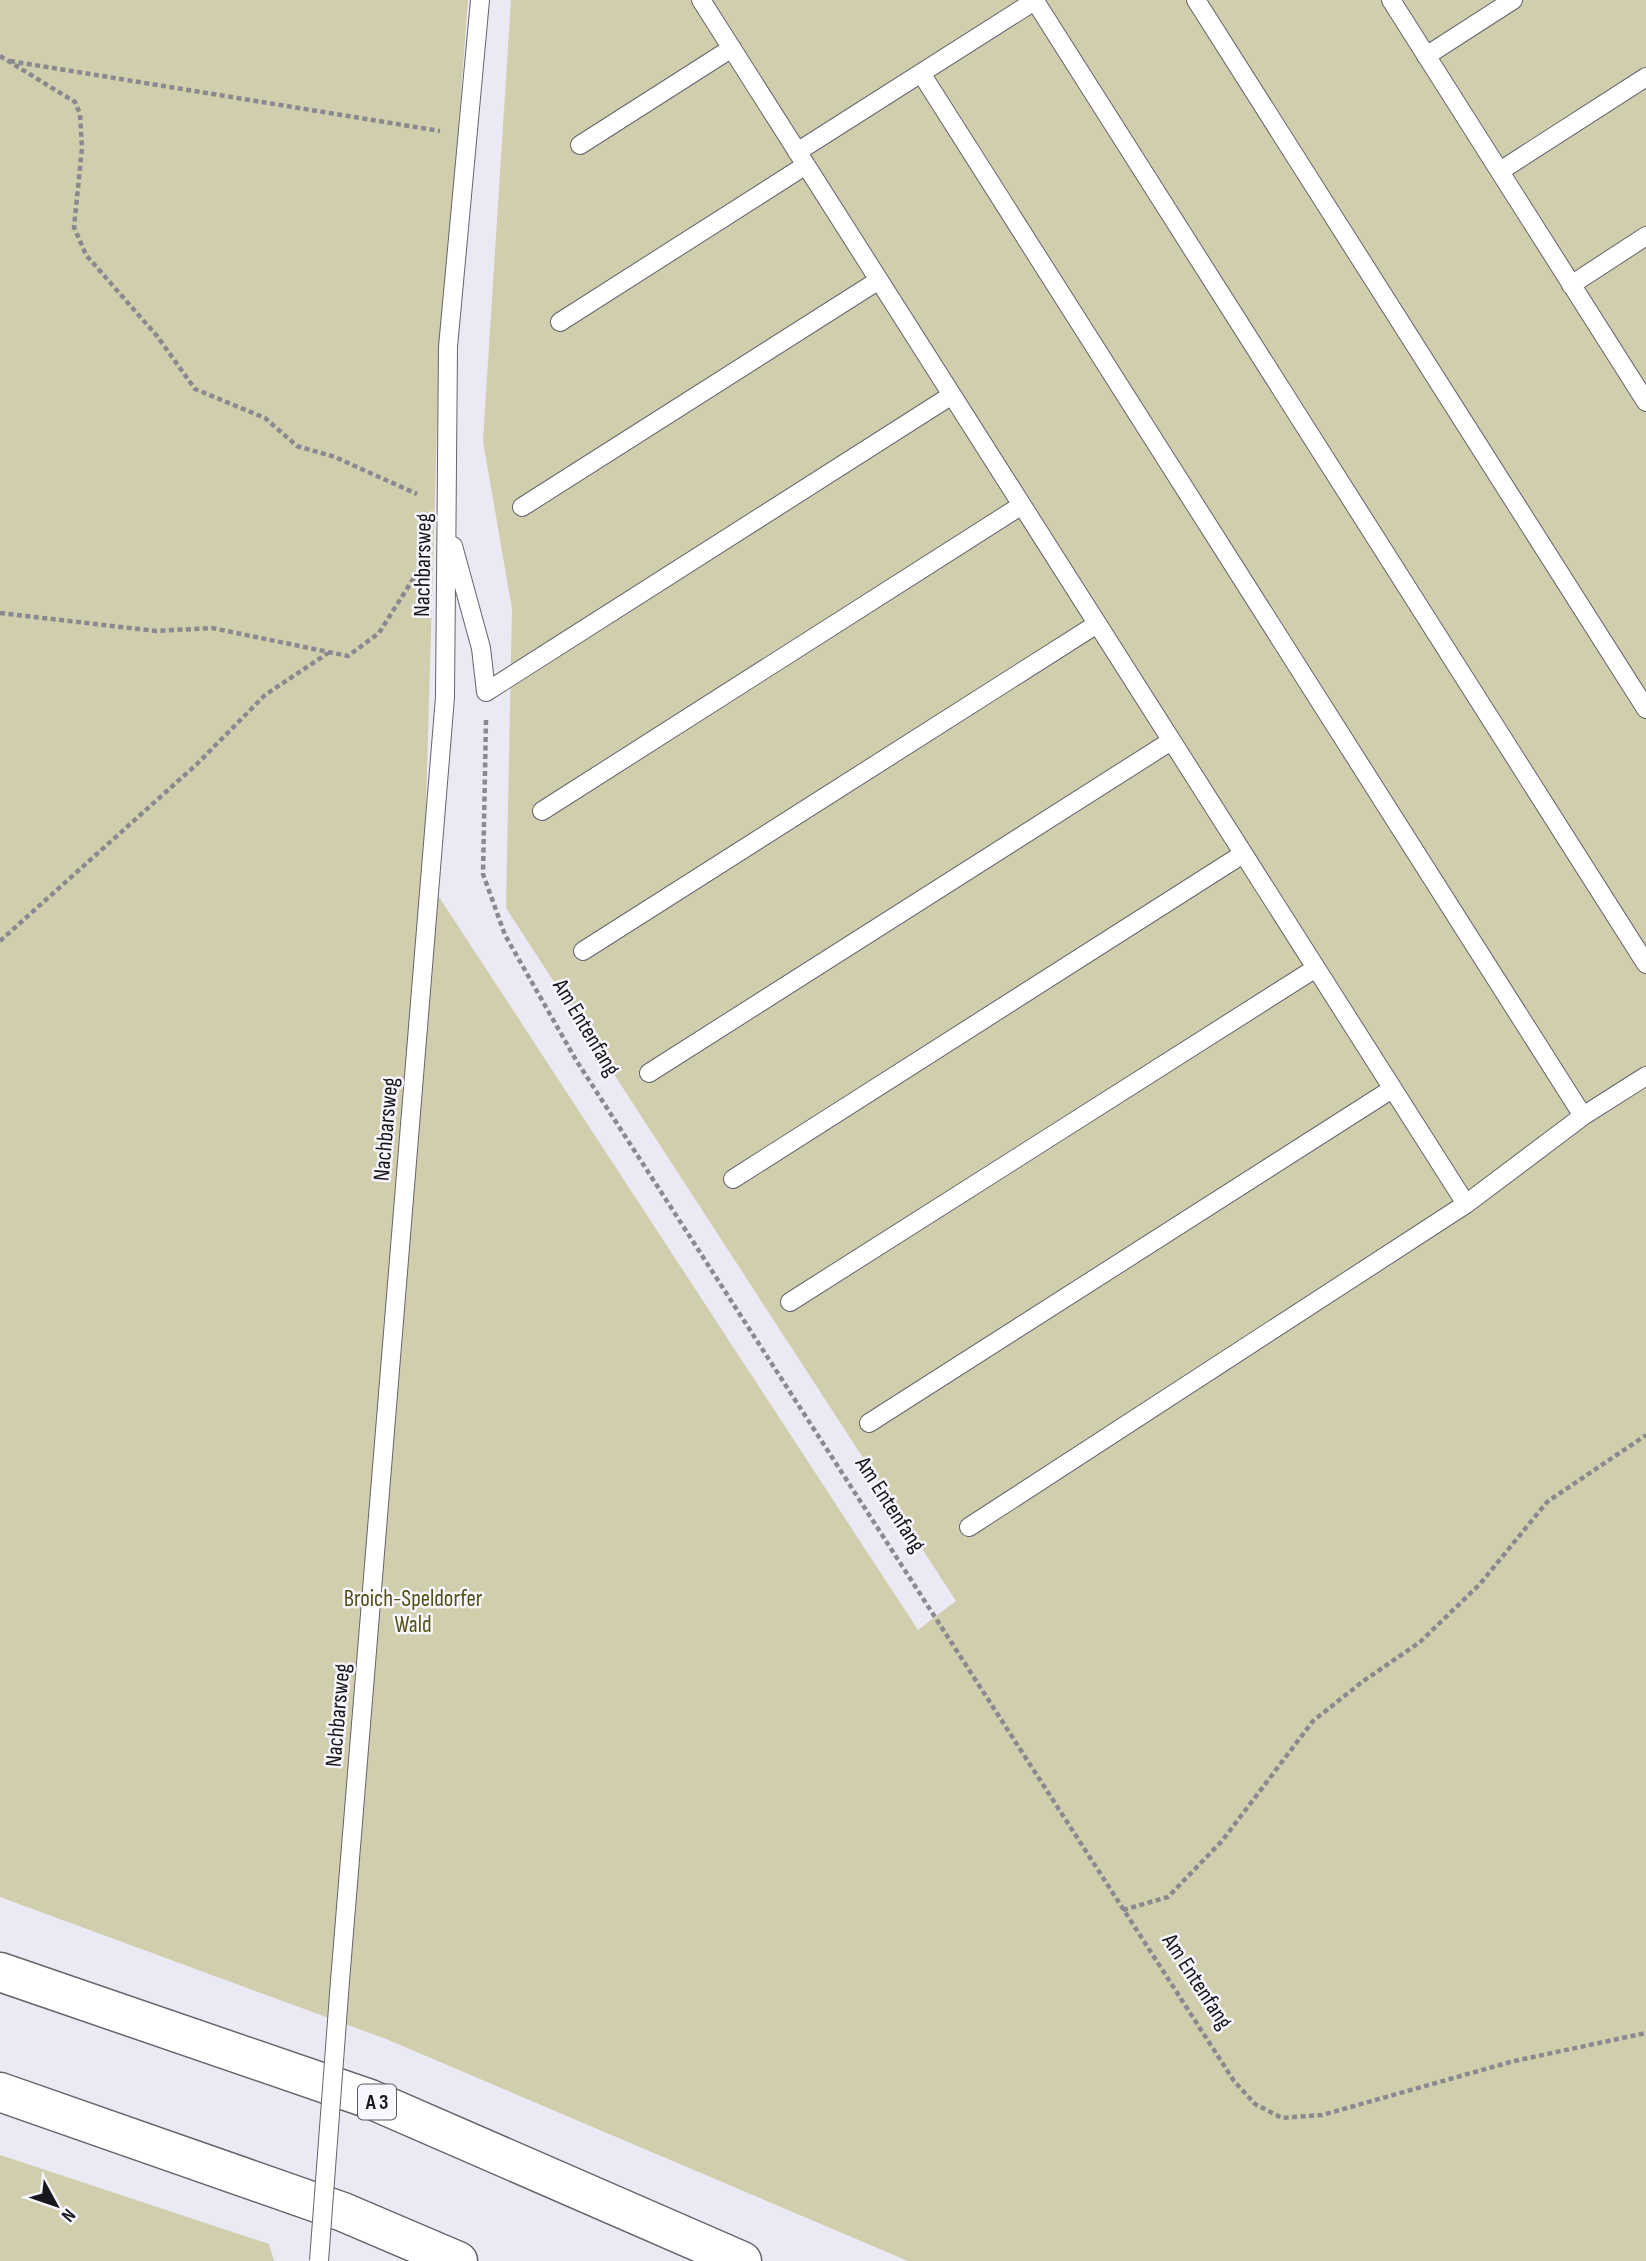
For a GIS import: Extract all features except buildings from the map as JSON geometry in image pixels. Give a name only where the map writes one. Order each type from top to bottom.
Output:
[{"type":"highway","name":"A 3","points":[[0,1972],[370,2099],[743,2261]]},
{"type":"highway","points":[[0,2092],[343,2212],[458,2261]]},
{"type":"lane","name":"Nachbarsweg","points":[[319,2261],[445,697],[448,347],[480,0]]},
{"type":"lane","points":[[701,0],[1466,1205]]},
{"type":"lane","points":[[560,322],[802,158],[921,73],[1035,0],[1646,964]]},
{"type":"lane","points":[[1196,0],[1646,709]]},
{"type":"lane","points":[[1391,0],[1646,402]]},
{"type":"lane","points":[[1426,56],[1513,0]]},
{"type":"lane","points":[[580,145],[732,48]]},
{"type":"lane","points":[[921,73],[1583,1116]]},
{"type":"lane","points":[[1500,172],[1646,77]]},
{"type":"lane","points":[[1572,285],[1646,236]]},
{"type":"lane","points":[[522,507],[879,280]]},
{"type":"lane","points":[[447,526],[481,648],[486,692],[952,395]]},
{"type":"lane","points":[[541,811],[1022,505]]},
{"type":"lane","points":[[583,951],[1097,624]]},
{"type":"lane","points":[[649,1073],[1171,741]]},
{"type":"lane","points":[[733,1179],[1243,854]]},
{"type":"lane","points":[[790,1302],[1315,968]]},
{"type":"lane","points":[[970,1527],[1466,1205],[1583,1116],[1646,1076]]},
{"type":"lane","points":[[869,1423],[1392,1089]]},
{"type":"path","points":[[0,56],[75,102],[80,114],[82,148],[74,227],[86,256],[157,336],[195,389],[265,418],[297,446],[335,457],[416,492],[447,526],[379,633],[348,656],[212,628],[156,631],[0,613]]},
{"type":"path","points":[[6,60],[468,135]]},
{"type":"path","points":[[0,940],[197,764],[265,695],[328,653]]},
{"type":"path","name":"Am Entenfang","points":[[486,692],[483,874],[505,935],[584,1071],[1234,2081],[1255,2104],[1282,2118],[1322,2115],[1514,2061],[1646,2033]]},
{"type":"path","points":[[1123,1910],[1168,1897],[1222,1841],[1313,1721],[1362,1682],[1420,1643],[1480,1584],[1547,1502],[1646,1435]]},
{"type":"green space","name":"Broich-Speldorfer Wald","points":[[0,0],[468,0],[438,392],[424,874],[918,1630],[956,1601],[506,908],[512,609],[483,441],[511,0],[1646,0],[1646,2261],[908,2261],[386,2039],[0,1897]]},
{"type":"green space","points":[[0,2155],[269,2244],[274,2261],[0,2261]]}]
